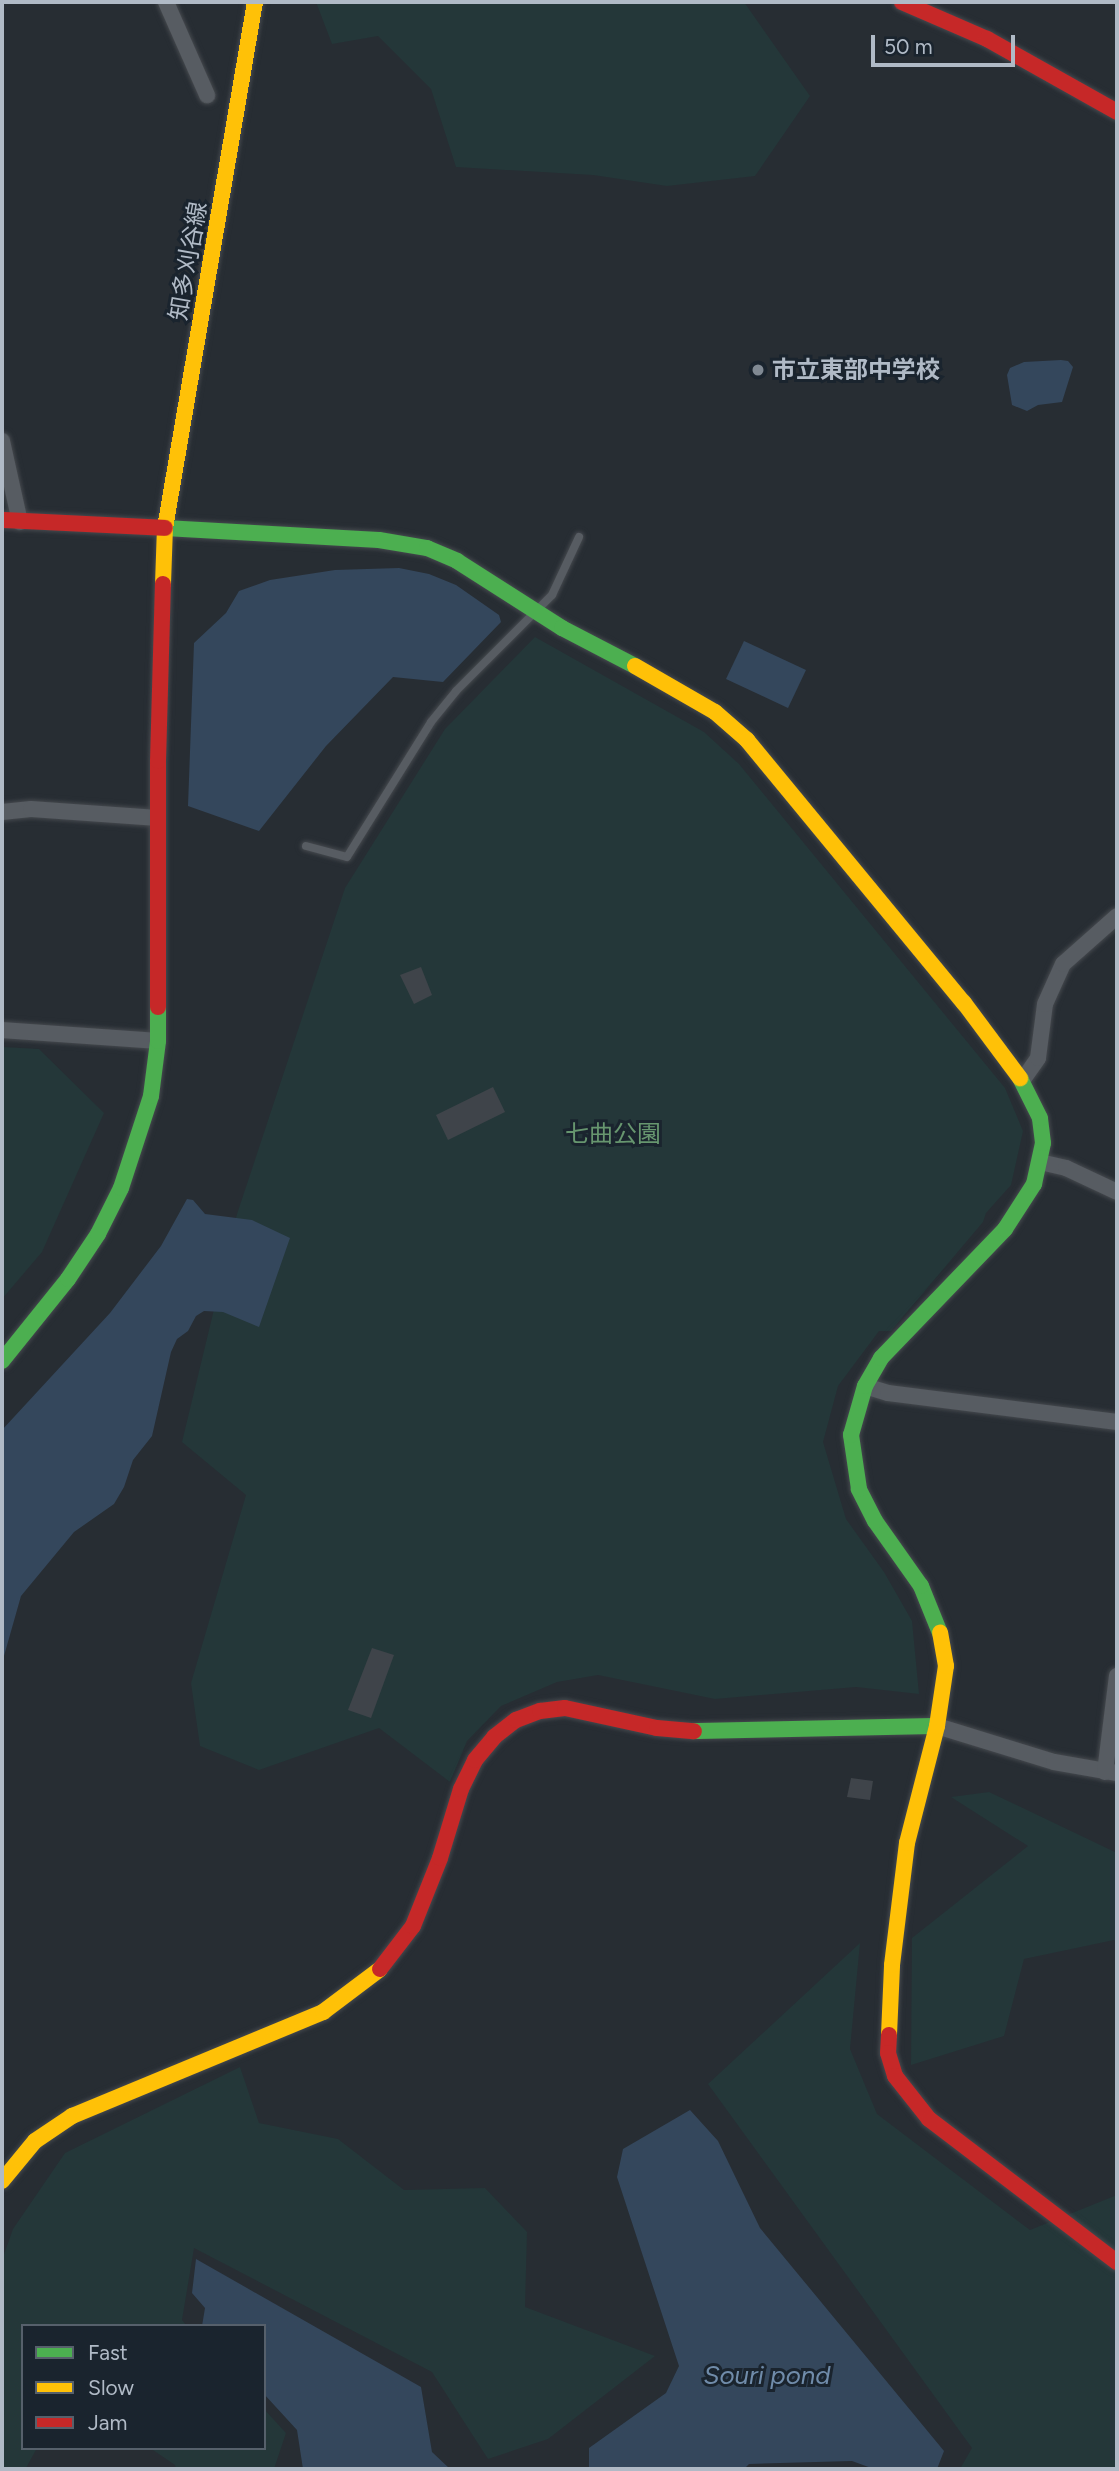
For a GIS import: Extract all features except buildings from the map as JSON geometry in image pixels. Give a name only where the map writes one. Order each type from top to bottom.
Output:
[{"type":"street","points":[[166,2],[206,95]]},
{"type":"street","name":"知多刈谷線","points":[[2,1362],[68,1279],[98,1234],[121,1188],[151,1096],[158,1041],[158,818],[164,528],[255,2]]},
{"type":"street","points":[[902,2],[987,39],[1117,112]]},
{"type":"street","points":[[2,441],[20,522]]},
{"type":"street","points":[[2,520],[379,540],[427,548],[457,561],[537,613],[680,689],[715,712],[747,740],[964,1003],[1022,1081],[1040,1118],[1043,1143],[1034,1184],[1005,1229],[881,1358],[865,1386],[853,1419],[853,1462],[859,1489],[875,1521],[921,1586],[938,1622],[946,1667],[937,1726],[908,1843],[892,1965],[888,2053],[895,2076],[929,2119],[1117,2262]]},
{"type":"street","points":[[2,812],[31,809],[158,818]]},
{"type":"street","points":[[1022,1081],[1038,1058],[1045,1004],[1063,964],[1117,916]]},
{"type":"street","points":[[2,1030],[158,1041]]},
{"type":"street","points":[[1040,1162],[1066,1168],[1117,1192]]},
{"type":"street","points":[[865,1386],[888,1393],[1117,1422]]},
{"type":"street","points":[[2,2181],[35,2141],[72,2116],[197,2063],[293,2027],[352,1994],[376,1974],[413,1926],[440,1858],[461,1789],[475,1760],[494,1737],[516,1720],[540,1711],[565,1708],[657,1728],[699,1732],[937,1726],[1054,1762],[1111,1772],[1117,1676]]},
{"type":"lane","points":[[306,846],[347,857],[432,722],[456,691],[537,613],[552,595],[579,537]]},
{"type":"green space","points":[[316,2],[744,2],[810,96],[755,176],[667,186],[593,175],[456,167],[431,89],[378,36],[332,44]]},
{"type":"green space","name":"七曲公園","points":[[535,637],[704,732],[739,764],[1005,1088],[1023,1131],[1011,1185],[891,1331],[879,1331],[838,1386],[823,1442],[846,1519],[884,1572],[912,1621],[919,1694],[856,1687],[715,1699],[598,1675],[557,1682],[501,1706],[467,1741],[450,1782],[379,1728],[259,1770],[200,1746],[191,1683],[246,1495],[182,1442],[237,1214],[345,888],[445,729]]},
{"type":"green space","points":[[2,1047],[39,1049],[104,1113],[42,1252],[2,1299]]},
{"type":"green space","points":[[989,1792],[1117,1853],[1117,1943],[1114,1940],[1024,1959],[1004,2036],[911,2065],[912,1938],[1028,1846],[951,1797]]},
{"type":"green space","points":[[860,1943],[850,2049],[877,2114],[1030,2230],[1117,2195],[1117,2469],[960,2469],[972,2448],[708,2084]]},
{"type":"green space","points":[[240,2067],[259,2123],[338,2139],[404,2190],[485,2188],[527,2232],[525,2307],[655,2356],[548,2439],[488,2459],[432,2372],[194,2248],[182,2320],[185,2324],[21,2324],[21,2450],[36,2450],[26,2468],[2,2468],[2,2260],[13,2229],[65,2153]]},
{"type":"green space","points":[[266,2411],[286,2433],[274,2469],[176,2469],[175,2465],[153,2450],[266,2450]]},
{"type":"water","points":[[1068,361],[1073,367],[1062,402],[1038,405],[1027,411],[1012,405],[1007,375],[1010,368],[1024,362]]},
{"type":"water","points":[[399,568],[429,574],[456,585],[499,615],[501,622],[443,682],[393,677],[326,746],[259,831],[188,806],[194,643],[226,613],[239,591],[270,580],[335,570]]},
{"type":"water","points":[[744,641],[806,670],[788,708],[726,679]]},
{"type":"water","points":[[187,1199],[193,1200],[205,1214],[252,1220],[290,1238],[259,1327],[223,1312],[204,1311],[196,1316],[188,1331],[177,1339],[171,1352],[152,1436],[133,1460],[124,1487],[114,1504],[74,1532],[21,1596],[2,1663],[2,1430],[110,1313],[161,1246]]},
{"type":"water","name":"Souri pond","points":[[690,2110],[718,2141],[760,2228],[944,2451],[937,2469],[874,2469],[852,2461],[749,2464],[744,2469],[589,2469],[589,2448],[666,2393],[679,2366],[617,2177],[623,2149]]},
{"type":"water","points":[[196,2259],[421,2387],[432,2452],[450,2469],[303,2469],[297,2430],[266,2396],[266,2324],[202,2324],[205,2308],[192,2293]]},
{"type":"traffic: fast","points":[[165,528],[379,540],[427,548],[457,561],[562,628],[635,666]]},
{"type":"traffic: fast","points":[[2,1361],[68,1279],[98,1234],[121,1188],[151,1096],[158,1041],[158,1007]]},
{"type":"traffic: fast","points":[[940,1633],[921,1586],[875,1521],[859,1489],[851,1435],[865,1386],[881,1358],[1005,1229],[1034,1184],[1043,1143],[1040,1118],[1020,1078]]},
{"type":"traffic: fast","points":[[694,1731],[937,1726]]},
{"type":"traffic: slow","points":[[163,584],[165,528],[255,2]]},
{"type":"traffic: slow","points":[[635,666],[715,712],[747,740],[964,1003],[1020,1078]]},
{"type":"traffic: slow","points":[[889,2035],[892,1965],[907,1843],[937,1726],[946,1666],[940,1633]]},
{"type":"traffic: slow","points":[[2,2181],[35,2141],[72,2116],[323,2012],[380,1969]]},
{"type":"traffic: jam","points":[[902,2],[987,39],[1117,112]]},
{"type":"traffic: jam","points":[[2,520],[165,528]]},
{"type":"traffic: jam","points":[[158,1007],[158,761],[163,584]]},
{"type":"traffic: jam","points":[[380,1969],[413,1926],[440,1858],[461,1789],[475,1760],[494,1737],[516,1720],[540,1711],[565,1708],[657,1728],[694,1731]]},
{"type":"traffic: jam","points":[[889,2035],[888,2053],[895,2076],[929,2119],[1117,2262]]},
{"type":"place","name":"市立東部中学校","points":[[758,370]]}]
